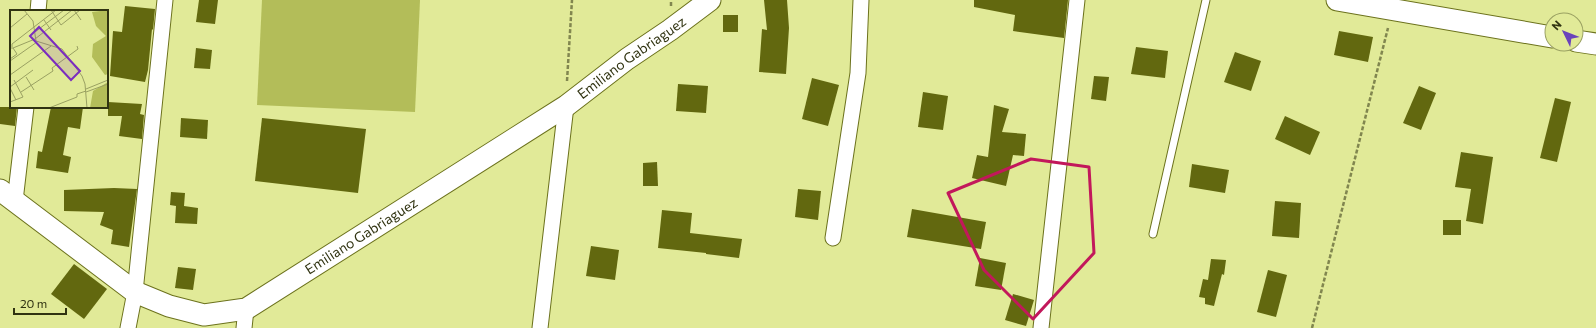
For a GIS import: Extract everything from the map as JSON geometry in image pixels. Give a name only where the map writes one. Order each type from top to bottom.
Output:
[{"type":"main road","name":"Emiliano Gabriaguez","points":[[7,195],[135,292],[169,306],[204,315],[245,318],[566,106],[627,58],[670,30],[710,0]]},
{"type":"main road","points":[[1337,0],[1544,36]]},
{"type":"main road","points":[[1584,42],[1596,44]]},
{"type":"street","points":[[38,10],[39,0]]},
{"type":"street","points":[[128,328],[135,292],[165,0]]},
{"type":"street","points":[[833,238],[858,73],[861,0]]},
{"type":"street","points":[[1041,328],[1077,0]]},
{"type":"street","points":[[540,328],[566,106]]},
{"type":"street","points":[[7,195],[26,108]]},
{"type":"lane","points":[[1153,234],[1206,0]]},
{"type":"path","points":[[566,106],[572,0]]},
{"type":"path","points":[[1312,328],[1392,10]]},
{"type":"highlighted area","points":[[1031,159],[1089,167],[1094,253],[1033,319],[984,270],[948,193]]},
{"type":"green space","points":[[262,0],[420,0],[415,112],[257,105]]},
{"type":"building","points":[[199,0],[218,0],[215,24],[196,22]]},
{"type":"building","points":[[764,0],[787,0],[789,28],[786,74],[759,72],[762,29],[767,30]]},
{"type":"building","points":[[974,0],[1068,0],[1064,38],[1013,31],[1015,15],[974,7]]},
{"type":"building","points":[[125,6],[155,9],[148,70],[145,82],[110,76],[113,31],[122,32]]},
{"type":"building","points":[[723,15],[738,15],[738,32],[723,32]]},
{"type":"building","points":[[1339,31],[1373,37],[1368,62],[1334,55]]},
{"type":"building","points":[[1136,47],[1168,51],[1165,78],[1131,74]]},
{"type":"building","points":[[196,48],[212,50],[210,69],[194,68]]},
{"type":"building","points":[[1235,52],[1261,61],[1251,91],[1224,82]]},
{"type":"building","points":[[1094,76],[1109,77],[1106,101],[1091,99]]},
{"type":"building","points":[[812,78],[839,85],[828,126],[802,119]]},
{"type":"building","points":[[678,84],[708,86],[706,113],[676,111]]},
{"type":"building","points":[[1419,86],[1436,93],[1421,130],[1403,123]]},
{"type":"building","points":[[923,92],[948,96],[943,130],[918,127]]},
{"type":"building","points":[[1555,98],[1571,102],[1557,162],[1540,158]]},
{"type":"building","points":[[108,102],[142,104],[140,114],[144,115],[142,139],[119,136],[122,116],[108,116]]},
{"type":"building","points":[[994,105],[1009,109],[1002,132],[1026,134],[1024,156],[1013,155],[1006,186],[972,178],[977,155],[988,157]]},
{"type":"building","points":[[0,107],[17,108],[15,126],[0,124]]},
{"type":"building","points":[[51,108],[83,108],[80,129],[68,127],[63,155],[71,157],[68,173],[36,168],[38,151],[42,152]]},
{"type":"building","points":[[1285,116],[1320,132],[1310,155],[1275,139]]},
{"type":"building","points":[[181,118],[208,120],[207,139],[180,137]]},
{"type":"building","points":[[262,118],[366,129],[358,193],[255,181]]},
{"type":"building","points":[[1461,152],[1493,157],[1483,224],[1466,221],[1471,189],[1455,187]]},
{"type":"building","points":[[657,162],[658,186],[643,186],[643,163]]},
{"type":"building","points":[[1192,164],[1229,170],[1225,193],[1189,187]]},
{"type":"building","points":[[114,188],[137,189],[129,247],[111,244],[113,230],[100,225],[104,212],[64,211],[64,190]]},
{"type":"building","points":[[798,189],[821,191],[818,220],[795,217]]},
{"type":"building","points":[[171,192],[185,193],[184,206],[198,208],[197,224],[175,223],[176,206],[170,205]]},
{"type":"building","points":[[1275,201],[1301,203],[1299,238],[1272,236]]},
{"type":"building","points":[[912,209],[986,222],[981,249],[907,237]]},
{"type":"building","points":[[662,210],[692,213],[690,233],[742,239],[739,258],[658,248]]},
{"type":"building","points":[[1443,220],[1461,220],[1461,235],[1443,235]]},
{"type":"building","points":[[591,246],[619,250],[615,280],[586,276]]},
{"type":"building","points":[[980,258],[1006,263],[1001,290],[975,286]]},
{"type":"building","points":[[1211,259],[1226,260],[1224,275],[1222,274],[1214,306],[1205,304],[1205,298],[1199,297],[1203,279],[1208,280]]},
{"type":"building","points":[[74,264],[107,289],[84,319],[51,294]]},
{"type":"building","points":[[178,267],[196,269],[193,290],[175,288]]},
{"type":"building","points":[[1268,270],[1287,275],[1276,317],[1257,312]]},
{"type":"building","points":[[1013,294],[1034,300],[1026,326],[1005,320]]}]
